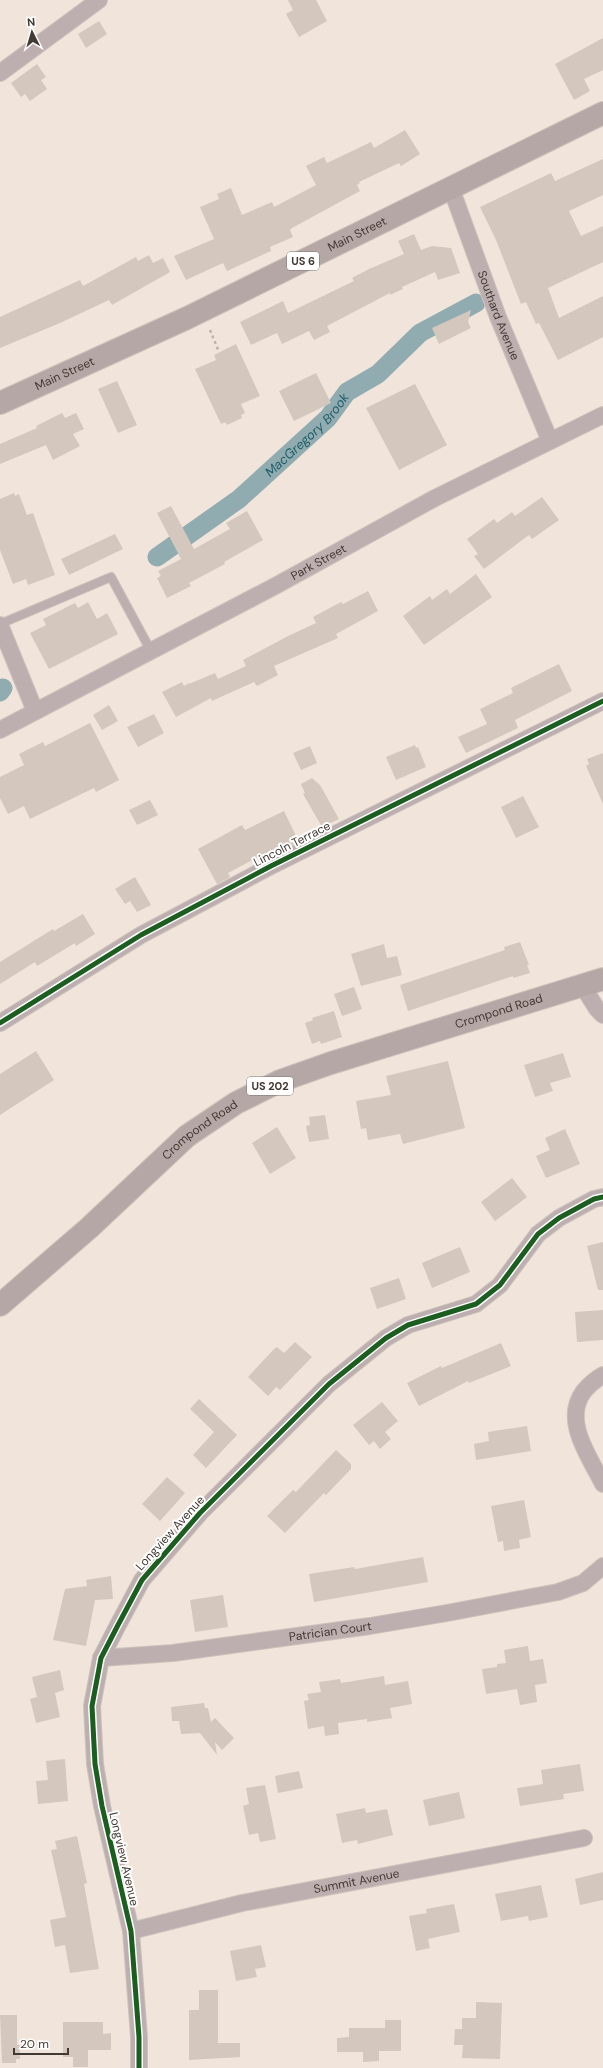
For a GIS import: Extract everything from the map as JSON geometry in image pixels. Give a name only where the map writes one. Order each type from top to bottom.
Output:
[{"type":"main road","name":"Main Street","points":[[0,403],[187,318],[603,113]]},
{"type":"main road","name":"Crompond Road","points":[[0,1305],[89,1228],[187,1136],[236,1103],[280,1081],[324,1066],[603,979]]},
{"type":"street","points":[[0,73],[99,0]]},
{"type":"street","name":"Southard Avenue","points":[[451,188],[498,317],[550,441]]},
{"type":"street","name":"Park Street","points":[[0,730],[276,585],[435,498],[603,415]]},
{"type":"street","points":[[0,624],[35,711]]},
{"type":"street","name":"Lincoln Terrace","points":[[0,1023],[141,935],[271,866],[603,701]]},
{"type":"street","points":[[582,985],[597,1009],[603,1015]]},
{"type":"street","name":"Longview Avenue","points":[[139,2068],[139,2037],[131,1931],[102,1806],[95,1764],[92,1706],[101,1658],[142,1580],[200,1513],[329,1384],[386,1338],[408,1325],[476,1304],[500,1285],[538,1234],[559,1218],[594,1199],[603,1197]]},
{"type":"street","points":[[603,1376],[587,1387],[578,1399],[575,1412],[577,1430],[603,1484]]},
{"type":"street","name":"Patrician Court","points":[[101,1658],[173,1653],[370,1626],[558,1592],[584,1583],[603,1566]]},
{"type":"street","name":"Summit Avenue","points":[[131,1931],[242,1903],[584,1838]]},
{"type":"lane","points":[[0,624],[111,576],[151,651]]},
{"type":"path","points":[[210,330],[219,352]]},
{"type":"building","points":[[288,0],[316,0],[327,21],[299,37],[286,14],[293,10]]},
{"type":"building","points":[[99,21],[107,34],[86,48],[78,34]]},
{"type":"building","points":[[603,38],[603,70],[584,79],[590,91],[574,100],[555,64]]},
{"type":"building","points":[[37,64],[46,77],[41,80],[47,89],[30,101],[25,94],[21,97],[11,83]]},
{"type":"building","points":[[405,130],[420,154],[401,166],[399,163],[359,182],[360,183],[357,185],[360,191],[292,228],[290,230],[293,237],[270,247],[271,251],[227,271],[223,263],[186,280],[174,256],[214,239],[200,207],[219,199],[217,194],[231,188],[242,215],[272,202],[274,207],[316,185],[306,166],[324,157],[327,163],[371,142],[374,148]]},
{"type":"building","points":[[603,159],[603,195],[569,211],[581,236],[603,226],[603,262],[548,288],[559,318],[603,296],[603,337],[558,360],[539,323],[536,324],[526,302],[521,304],[496,240],[480,207],[551,173],[555,181]]},
{"type":"building","points":[[414,234],[421,250],[432,246],[451,248],[460,273],[438,280],[435,272],[402,287],[403,289],[390,295],[390,293],[327,326],[330,332],[314,340],[309,331],[282,344],[277,333],[251,345],[240,322],[283,301],[288,313],[354,281],[352,278],[404,254],[398,241]]},
{"type":"building","points":[[149,255],[153,263],[163,258],[170,272],[112,305],[109,300],[60,323],[0,348],[0,317],[80,280],[83,286],[136,257],[138,261]]},
{"type":"building","points":[[471,310],[468,322],[471,328],[439,344],[432,328]]},
{"type":"building","points":[[236,344],[260,396],[241,404],[245,413],[241,415],[242,418],[227,425],[225,422],[221,424],[195,369],[216,360],[214,355]]},
{"type":"building","points":[[316,373],[331,403],[294,421],[279,391]]},
{"type":"building","points":[[117,381],[137,425],[118,433],[98,389]]},
{"type":"building","points":[[415,384],[447,445],[399,470],[366,408]]},
{"type":"building","points":[[62,413],[65,418],[76,413],[84,429],[73,434],[80,446],[53,460],[46,445],[0,464],[0,444],[37,428],[36,426]]},
{"type":"building","points":[[14,493],[15,496],[19,494],[27,515],[33,513],[55,575],[28,585],[26,579],[13,584],[0,550],[0,499]]},
{"type":"building","points":[[542,497],[559,520],[532,539],[529,535],[484,569],[474,556],[478,554],[467,539],[494,519],[497,523],[512,512],[515,516]]},
{"type":"building","points":[[171,506],[194,549],[230,529],[226,523],[247,511],[263,540],[224,562],[225,564],[189,583],[191,586],[167,598],[157,578],[161,576],[158,571],[181,559],[157,513]]},
{"type":"building","points":[[115,534],[123,549],[69,575],[61,559]]},
{"type":"building","points":[[476,574],[492,597],[424,645],[403,616],[430,596],[432,600],[447,589],[450,594]]},
{"type":"building","points":[[368,591],[378,611],[336,634],[338,638],[274,666],[278,675],[257,686],[254,682],[212,701],[211,698],[176,717],[162,692],[182,682],[184,686],[215,673],[218,679],[246,666],[243,660],[316,623],[313,617],[341,602],[343,604]]},
{"type":"building","points":[[88,602],[97,619],[107,613],[118,634],[49,669],[30,633],[46,625],[43,619],[75,603],[78,608]]},
{"type":"building","points":[[559,664],[572,691],[515,720],[518,728],[466,753],[458,737],[487,724],[480,709],[513,693],[511,688]]},
{"type":"building","points":[[109,705],[118,721],[102,730],[93,715]]},
{"type":"building","points":[[154,714],[164,733],[138,747],[127,727]]},
{"type":"building","points":[[90,723],[119,780],[96,792],[94,788],[30,819],[24,806],[8,814],[0,798],[0,777],[24,765],[19,754],[43,742],[45,746]]},
{"type":"building","points":[[415,745],[416,748],[418,747],[426,767],[396,780],[386,757]]},
{"type":"building","points":[[310,746],[317,763],[301,770],[293,753]]},
{"type":"building","points":[[603,753],[603,804],[586,766],[589,764],[587,759]]},
{"type":"building","points":[[312,778],[320,785],[339,819],[322,827],[303,794],[305,793],[301,784]]},
{"type":"building","points":[[523,796],[539,827],[516,838],[501,807]]},
{"type":"building","points":[[150,800],[158,815],[137,825],[129,810]]},
{"type":"building","points":[[284,811],[299,842],[284,849],[282,845],[228,873],[230,877],[217,884],[198,849],[242,825],[245,830]]},
{"type":"building","points":[[135,877],[151,905],[137,912],[130,901],[125,904],[115,889]]},
{"type":"building","points":[[83,914],[95,934],[76,946],[75,943],[37,966],[35,962],[0,984],[0,962],[53,929],[54,931]]},
{"type":"building","points":[[520,942],[529,965],[527,965],[530,973],[513,978],[513,976],[408,1011],[400,985],[505,950],[504,947]]},
{"type":"building","points":[[384,944],[387,958],[397,956],[402,975],[361,986],[351,954]]},
{"type":"building","points":[[354,987],[362,1009],[342,1016],[334,994]]},
{"type":"building","points":[[334,1011],[342,1037],[321,1044],[320,1041],[312,1044],[305,1023],[313,1020],[312,1018]]},
{"type":"building","points":[[36,1051],[54,1080],[0,1115],[0,1074]]},
{"type":"building","points":[[563,1053],[571,1077],[550,1083],[553,1091],[535,1097],[524,1065]]},
{"type":"building","points":[[448,1061],[465,1128],[403,1144],[400,1134],[368,1140],[366,1128],[361,1129],[356,1101],[391,1095],[386,1076]]},
{"type":"building","points":[[325,1115],[329,1139],[309,1142],[306,1126],[310,1125],[309,1117]]},
{"type":"building","points":[[277,1127],[296,1158],[270,1174],[252,1143]]},
{"type":"building","points":[[565,1129],[580,1164],[546,1178],[536,1156],[550,1150],[545,1138]]},
{"type":"building","points":[[512,1178],[527,1197],[495,1221],[481,1202]]},
{"type":"building","points":[[603,1242],[603,1290],[598,1290],[587,1246]]},
{"type":"building","points":[[460,1247],[470,1272],[432,1288],[422,1263]]},
{"type":"building","points":[[399,1278],[406,1299],[377,1309],[370,1288]]},
{"type":"building","points":[[603,1310],[603,1340],[577,1342],[575,1312]]},
{"type":"building","points":[[295,1342],[312,1357],[280,1390],[276,1387],[268,1396],[248,1377],[274,1349],[277,1347],[284,1353]]},
{"type":"building","points":[[501,1343],[511,1366],[469,1383],[468,1381],[419,1406],[407,1383],[441,1366],[442,1368]]},
{"type":"building","points":[[199,1399],[237,1435],[206,1468],[193,1455],[214,1432],[190,1409]]},
{"type":"building","points":[[382,1402],[398,1421],[385,1432],[391,1439],[380,1449],[374,1441],[369,1445],[353,1425]]},
{"type":"building","points":[[527,1426],[531,1451],[476,1460],[474,1444],[489,1441],[488,1432]]},
{"type":"building","points":[[336,1450],[351,1464],[351,1469],[326,1495],[324,1493],[285,1533],[267,1516],[293,1490],[296,1492]]},
{"type":"building","points":[[167,1477],[185,1493],[160,1521],[142,1504]]},
{"type":"building","points":[[524,1500],[531,1537],[519,1540],[520,1548],[504,1551],[503,1541],[498,1542],[491,1506]]},
{"type":"building","points":[[423,1557],[428,1582],[314,1602],[309,1574],[354,1567],[355,1569]]},
{"type":"building","points":[[111,1576],[113,1599],[95,1600],[86,1646],[53,1640],[65,1589],[87,1586],[86,1580]]},
{"type":"building","points":[[223,1595],[228,1627],[195,1632],[190,1600]]},
{"type":"building","points":[[528,1646],[530,1661],[543,1659],[547,1683],[535,1685],[537,1702],[520,1705],[517,1689],[486,1694],[482,1669],[497,1667],[497,1664],[506,1663],[504,1650]]},
{"type":"building","points":[[60,1670],[64,1690],[55,1693],[60,1717],[36,1723],[30,1699],[37,1697],[32,1677]]},
{"type":"building","points":[[384,1676],[385,1685],[408,1681],[412,1704],[390,1708],[392,1718],[367,1722],[367,1719],[338,1723],[339,1734],[325,1736],[324,1726],[308,1729],[304,1701],[309,1700],[307,1694],[321,1692],[319,1682],[340,1679],[341,1683]]},
{"type":"building","points":[[204,1703],[205,1708],[208,1708],[211,1722],[215,1718],[234,1738],[222,1750],[215,1742],[217,1755],[200,1733],[181,1734],[179,1721],[172,1721],[171,1707]]},
{"type":"building","points":[[65,1759],[68,1801],[38,1804],[36,1781],[48,1780],[46,1761]]},
{"type":"building","points":[[580,1764],[584,1791],[563,1794],[564,1799],[520,1806],[517,1788],[543,1784],[541,1770]]},
{"type":"building","points":[[299,1771],[303,1788],[278,1793],[275,1776]]},
{"type":"building","points":[[265,1785],[276,1839],[260,1842],[258,1833],[249,1835],[243,1806],[249,1804],[246,1788]]},
{"type":"building","points":[[459,1792],[465,1818],[429,1826],[423,1800]]},
{"type":"building","points":[[365,1808],[366,1813],[387,1809],[393,1835],[358,1844],[357,1840],[342,1843],[336,1814]]},
{"type":"building","points":[[77,1836],[87,1883],[84,1884],[99,1969],[70,1973],[65,1945],[55,1947],[50,1920],[66,1917],[51,1850],[57,1849],[55,1841]]},
{"type":"building","points":[[603,1872],[603,1900],[580,1905],[575,1879]]},
{"type":"building","points":[[541,1885],[548,1917],[529,1921],[528,1916],[501,1921],[495,1894]]},
{"type":"building","points":[[454,1904],[460,1932],[428,1939],[430,1948],[416,1951],[409,1916],[427,1913],[426,1909]]},
{"type":"building","points":[[261,1945],[266,1967],[255,1969],[257,1977],[236,1981],[230,1951]]},
{"type":"building","points":[[199,1990],[218,1990],[218,2043],[240,2043],[240,2057],[189,2060],[189,2010],[199,2010]]},
{"type":"building","points":[[476,2002],[502,2003],[500,2059],[462,2058],[463,2045],[454,2045],[455,2029],[462,2029],[462,2018],[476,2018]]},
{"type":"building","points":[[0,2015],[17,2015],[17,2045],[20,2045],[20,2059],[16,2059],[16,2063],[2,2063]]},
{"type":"building","points":[[385,2020],[401,2020],[401,2051],[379,2051],[379,2061],[363,2062],[363,2052],[337,2052],[337,2038],[349,2037],[349,2028],[385,2028]]},
{"type":"building","points":[[63,2022],[103,2022],[103,2034],[111,2033],[111,2050],[88,2050],[88,2067],[73,2067],[73,2057],[63,2057]]},
{"type":"waterway","name":"MacGregory Brook","points":[[157,557],[239,499],[328,418],[347,392],[378,374],[420,333],[476,303]]},
{"type":"waterway","name":"MacGregory Brook","points":[[0,692],[3,688]]},
{"type":"cycle path","points":[[0,1023],[141,935],[271,866],[603,701]]},
{"type":"cycle path","points":[[139,2068],[139,2037],[131,1931],[102,1806],[95,1764],[92,1706],[101,1658],[118,1625],[142,1580],[200,1513],[329,1384],[386,1338],[408,1325],[476,1304],[500,1285],[538,1234],[559,1218],[594,1199],[603,1197]]}]
